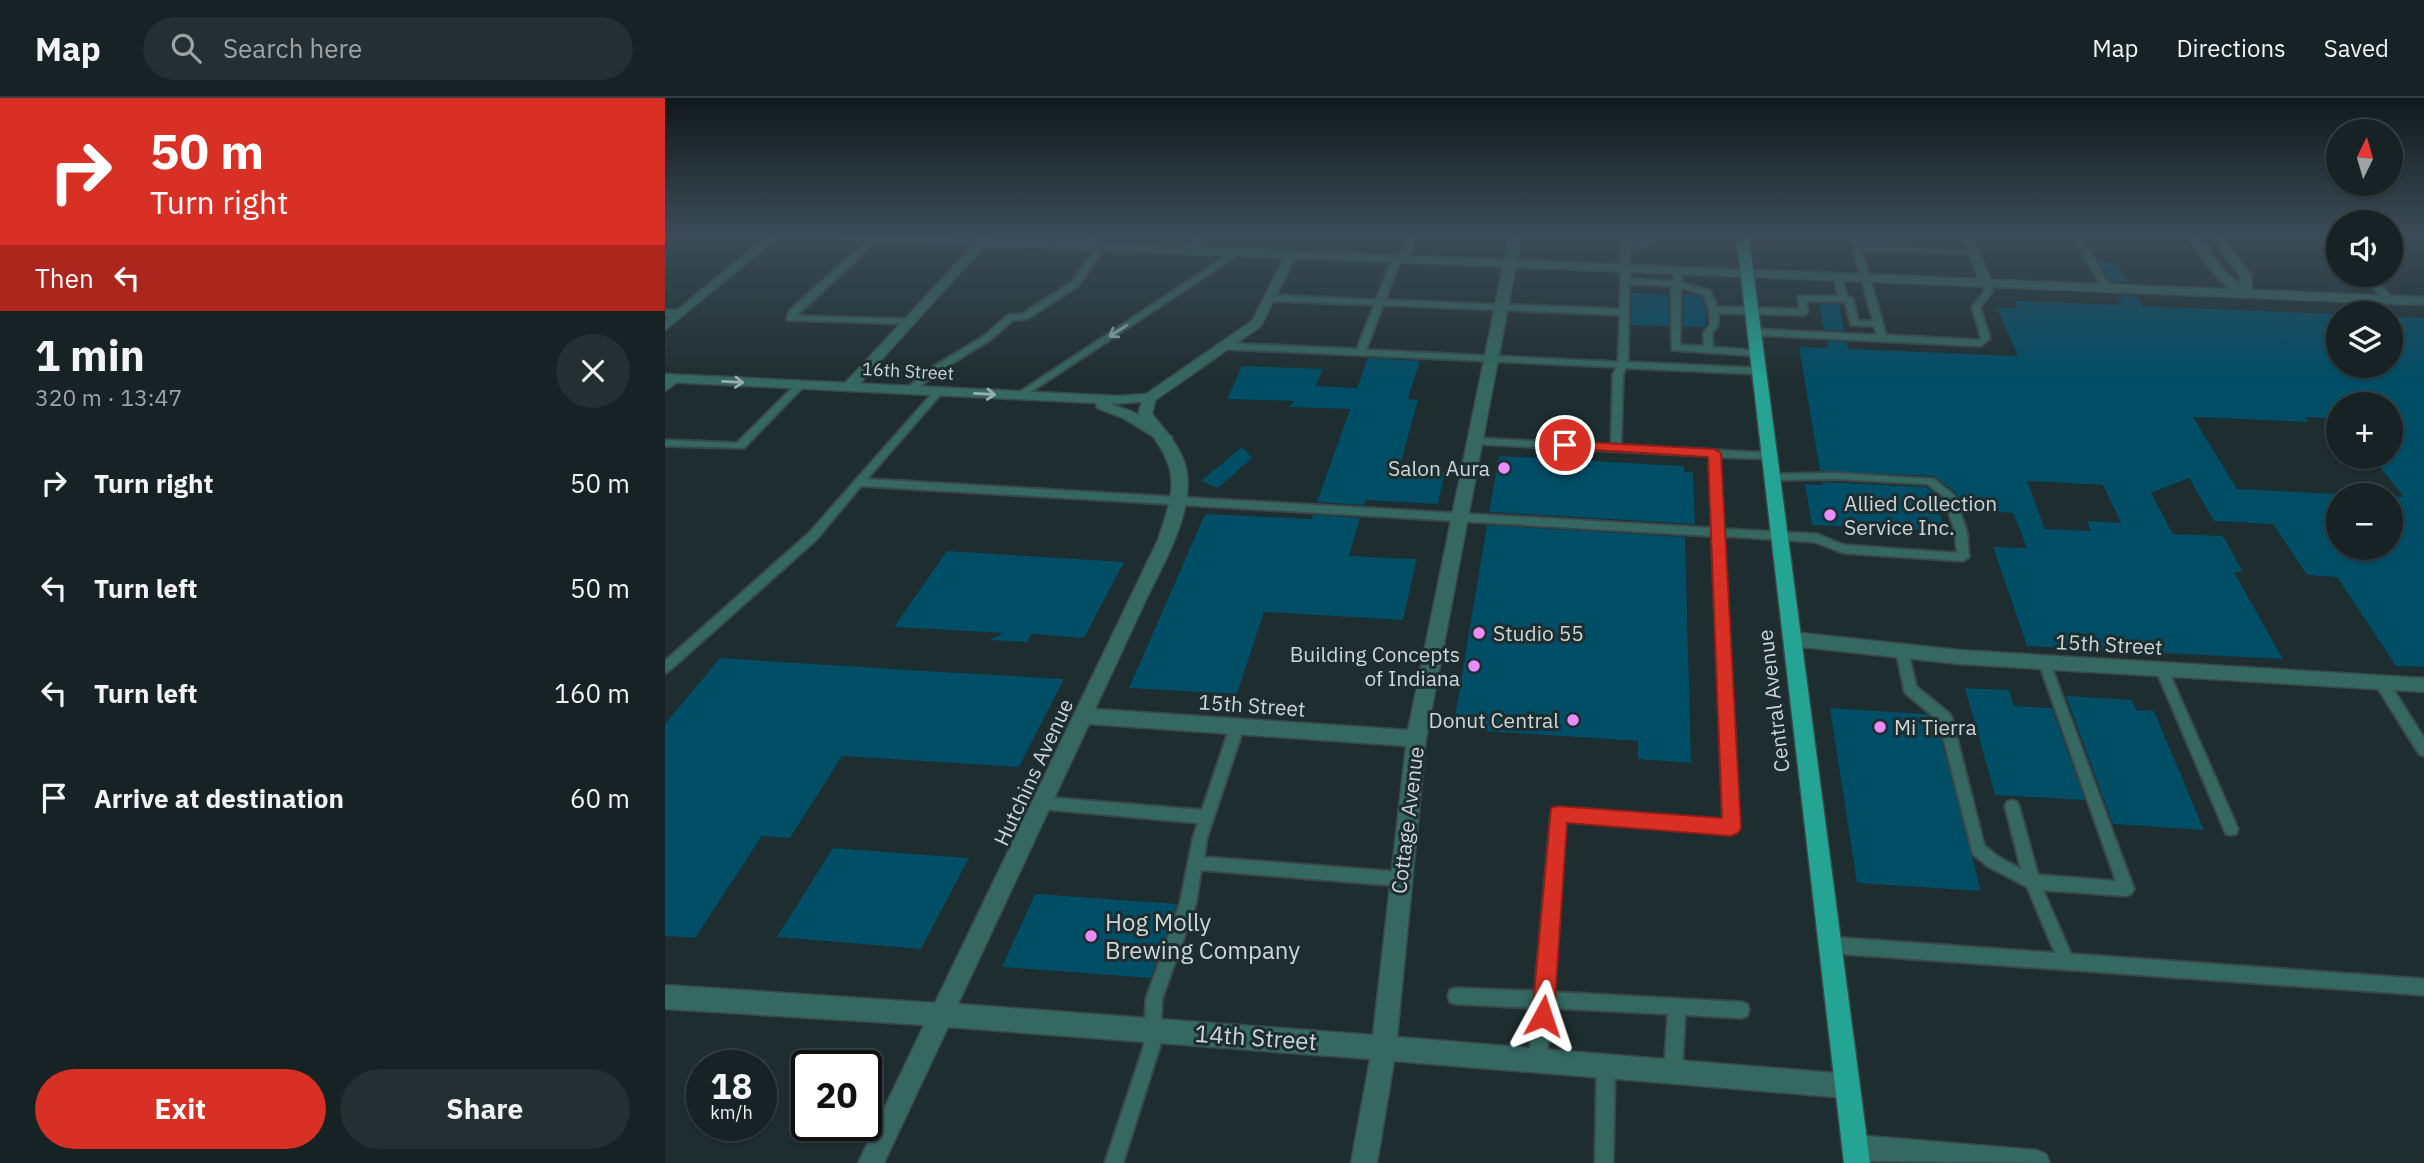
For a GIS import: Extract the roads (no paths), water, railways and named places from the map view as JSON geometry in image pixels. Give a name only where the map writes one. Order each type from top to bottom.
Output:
[{"type":"main road","name":"Central Avenue","points":[[1747,283],[1856,1155]]},
{"type":"street","points":[[665,326],[718,283]]},
{"type":"street","points":[[849,387],[945,283]]},
{"type":"street","points":[[1149,398],[1257,323],[1277,283]]},
{"type":"street","name":"Cottage Avenue","points":[[1364,1163],[1384,1046],[1387,995],[1416,739],[1506,283]]},
{"type":"street","points":[[1979,283],[2424,301]]},
{"type":"street","points":[[2232,283],[2247,293]]},
{"type":"street","points":[[2246,283],[2247,293]]},
{"type":"street","name":"16th Street","points":[[668,382],[800,385],[1120,400],[1149,398]]},
{"type":"street","points":[[1083,398],[1118,411],[1167,439]]},
{"type":"street","name":"Hutchins Avenue","points":[[871,1163],[1166,540],[1179,502],[1180,470],[1167,439],[1146,415],[1149,398]]},
{"type":"street","name":"15th Street","points":[[1792,639],[2045,663],[2424,685]]},
{"type":"street","name":"15th Street","points":[[1084,716],[1416,739]]},
{"type":"street","name":"14th Street","points":[[665,997],[944,1013],[1384,1046],[1847,1086]]},
{"type":"street","points":[[1856,1155],[2037,1163]]},
{"type":"lane","points":[[826,283],[793,312],[791,318],[909,322]]},
{"type":"lane","points":[[910,390],[930,371],[980,346],[1011,317],[1024,317],[1076,283]]},
{"type":"lane","points":[[1020,395],[1192,283]]},
{"type":"lane","points":[[1360,353],[1388,283]]},
{"type":"lane","points":[[1616,447],[1618,374],[1623,364],[1624,283]]},
{"type":"lane","points":[[1671,283],[1708,293],[1714,326],[1708,332],[1709,349]]},
{"type":"lane","points":[[1839,283],[1843,299]]},
{"type":"lane","points":[[1866,283],[1882,338]]},
{"type":"lane","points":[[1754,332],[1981,343],[1986,338],[1976,307],[1988,292],[1986,283]]},
{"type":"lane","points":[[2103,283],[2106,288]]},
{"type":"lane","points":[[1678,284],[1675,290],[1675,348],[1709,349],[1757,362]]},
{"type":"lane","points":[[2376,287],[2389,299]]},
{"type":"lane","points":[[1269,298],[1622,312]]},
{"type":"lane","points":[[1713,310],[1804,312],[1801,298],[1849,299],[1854,323],[1878,324]]},
{"type":"lane","points":[[665,313],[680,313]]},
{"type":"lane","points":[[1225,346],[1623,364],[1757,362]]},
{"type":"lane","points":[[665,443],[740,446],[800,385]]},
{"type":"lane","points":[[665,668],[813,536],[939,391]]},
{"type":"lane","points":[[1475,441],[1769,456]]},
{"type":"lane","points":[[1538,1059],[1558,814],[1731,828],[1714,453]]},
{"type":"lane","points":[[858,482],[1817,538],[1843,550],[1963,557],[1961,532],[1949,495],[1930,481],[1836,476],[1812,479],[1772,477]]},
{"type":"lane","points":[[1902,651],[1910,689],[1945,718],[1978,849],[1992,861],[2032,881],[2126,889],[2045,663]]},
{"type":"lane","points":[[2162,670],[2231,829]]},
{"type":"lane","points":[[2382,683],[2424,750]]},
{"type":"lane","points":[[1114,1163],[1152,1046],[1154,999],[1188,903],[1207,817],[1237,727]]},
{"type":"lane","points":[[1043,803],[1207,817]]},
{"type":"lane","points":[[2012,806],[2032,881],[2067,963]]},
{"type":"lane","points":[[1195,863],[1400,879]]},
{"type":"lane","points":[[1829,945],[2424,987]]},
{"type":"lane","points":[[1456,996],[1741,1010]]},
{"type":"lane","points":[[1673,1071],[1677,1006]]},
{"type":"lane","points":[[1604,1163],[1606,1065]]},
{"type":"place","name":"Salon Aura","points":[[1504,468]]},
{"type":"place","name":"Allied Collection Service Inc.","points":[[1830,515]]},
{"type":"place","name":"Studio 55","points":[[1479,633]]},
{"type":"place","name":"Building Concepts of Indiana","points":[[1474,666]]},
{"type":"place","name":"Donut Central","points":[[1573,720]]},
{"type":"place","name":"Mi Tierra","points":[[1880,727]]},
{"type":"place","name":"Hog Molly Brewing Company","points":[[1091,936]]}]
